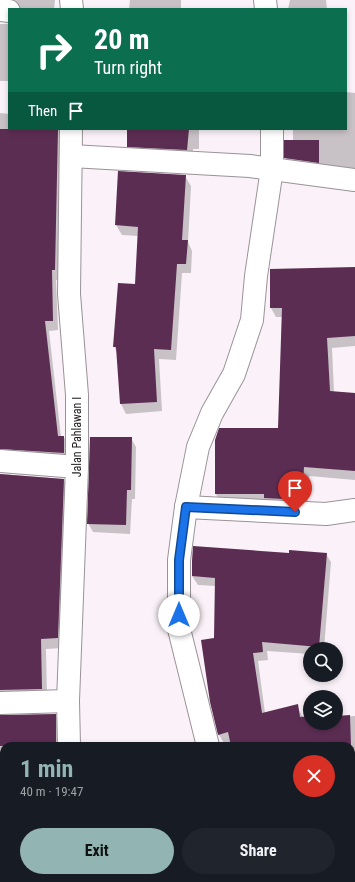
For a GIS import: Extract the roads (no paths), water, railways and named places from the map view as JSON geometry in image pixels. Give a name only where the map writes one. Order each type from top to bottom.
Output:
[{"type":"street","name":"Jalan Pahlawan I","points":[[69,742],[68,701],[77,467],[77,395],[69,294],[71,130]]},
{"type":"street","points":[[207,742],[179,629],[179,560],[186,507],[198,447],[212,413],[234,374],[252,320],[256,276],[272,169],[272,130]]},
{"type":"street","points":[[71,156],[250,166],[355,180]]},
{"type":"street","points":[[0,461],[77,467]]},
{"type":"street","points":[[186,507],[326,514],[355,510]]},
{"type":"street","points":[[0,703],[68,701]]}]
